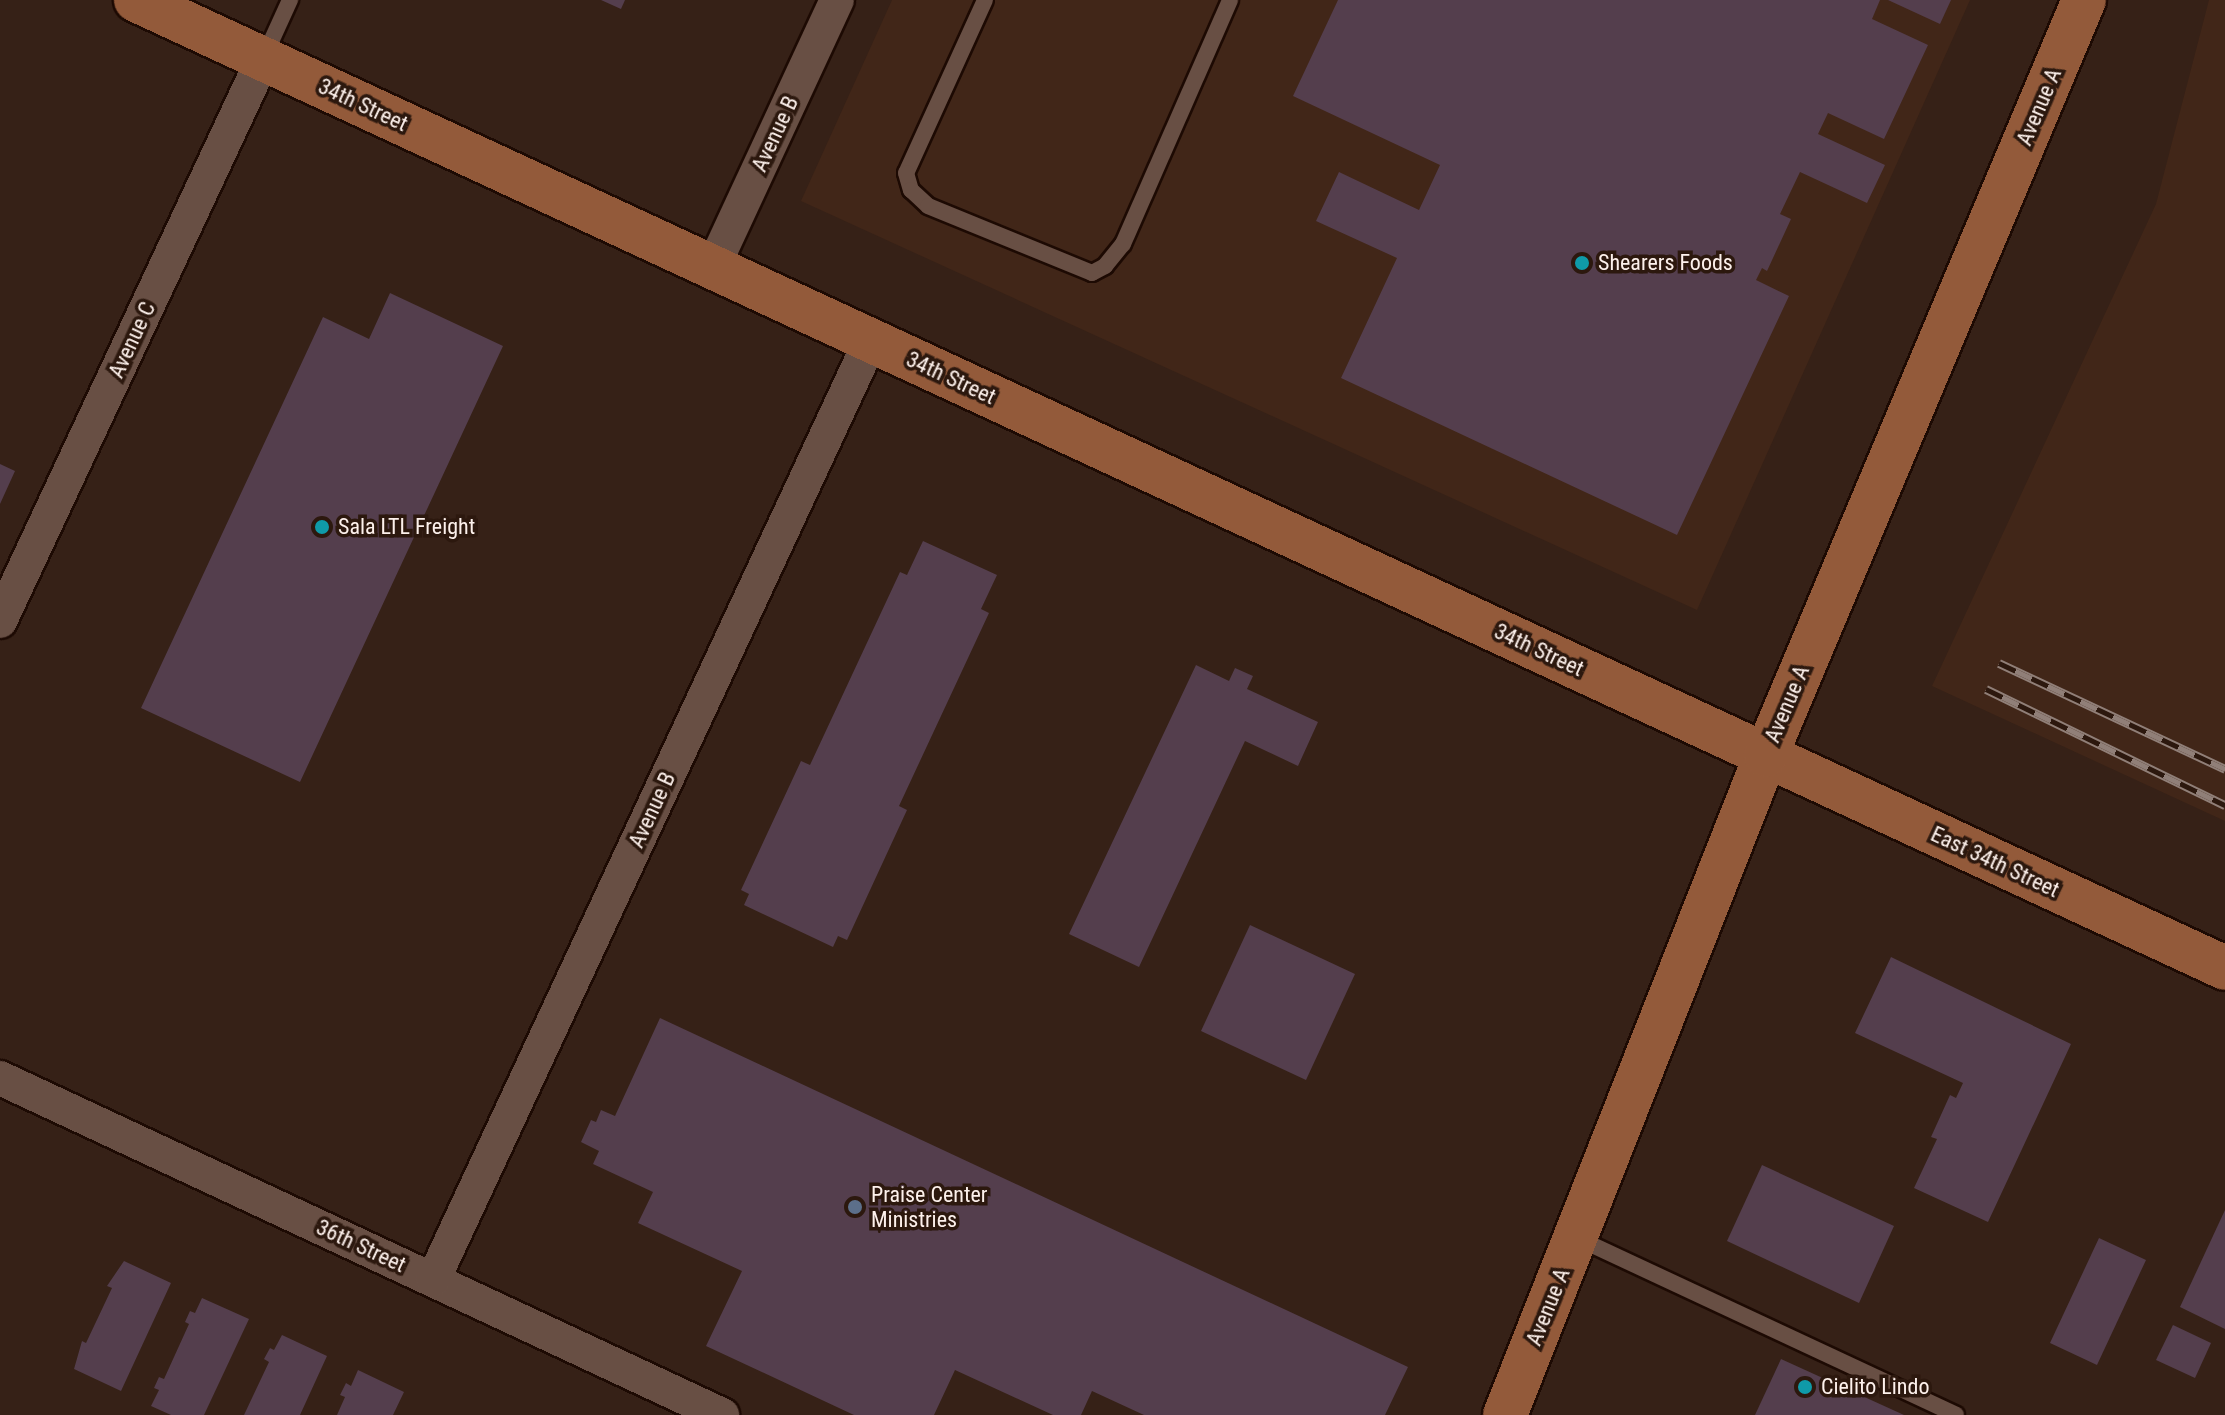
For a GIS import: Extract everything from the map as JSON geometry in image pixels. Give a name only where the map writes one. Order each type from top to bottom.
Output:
[{"type":"main road","name":"34th Street","points":[[136,0],[1766,755]]},
{"type":"main road","name":"Avenue A","points":[[1505,1415],[1766,755],[2084,0]]},
{"type":"main road","name":"East 34th Street","points":[[1766,755],[2225,968]]},
{"type":"street","name":"Avenue B","points":[[713,267],[837,0]]},
{"type":"street","name":"Avenue C","points":[[0,621],[263,59]]},
{"type":"street","name":"Avenue B","points":[[433,1280],[871,340]]},
{"type":"street","name":"36th Street","points":[[0,1078],[722,1415]]},
{"type":"lane","points":[[263,59],[290,0]]},
{"type":"lane","points":[[985,0],[906,173],[911,190],[928,206],[1092,273],[1105,266],[1123,244],[1230,0]]},
{"type":"lane","points":[[1576,1237],[1956,1415]]},
{"type":"shaded area","points":[[892,0],[1970,0],[1697,610],[801,201]]},
{"type":"shaded area","points":[[2209,0],[2225,0],[2225,821],[1932,686],[2156,204]]},
{"type":"building","points":[[601,0],[625,0],[621,9]]},
{"type":"building","name":"Shearers Foods","points":[[1338,0],[1880,0],[1872,19],[1928,45],[1884,139],[1828,113],[1818,134],[1885,165],[1867,203],[1800,172],[1780,214],[1791,219],[1767,271],[1762,268],[1756,280],[1789,296],[1677,535],[1341,378],[1397,258],[1316,221],[1339,172],[1419,210],[1440,165],[1293,96]]},
{"type":"building","points":[[1888,0],[1951,0],[1940,24]]},
{"type":"building","name":"Sala LTL Freight","points":[[390,293],[503,346],[300,782],[141,708],[323,317],[369,339]]},
{"type":"building","points":[[0,464],[15,471],[0,504]]},
{"type":"building","points":[[923,541],[997,575],[981,609],[989,613],[899,806],[907,810],[847,940],[838,936],[833,947],[744,905],[749,894],[741,890],[801,761],[810,765],[900,572],[907,575]]},
{"type":"building","points":[[1196,665],[1229,681],[1235,668],[1253,676],[1247,689],[1318,722],[1298,766],[1245,741],[1139,967],[1069,934]]},
{"type":"building","points":[[1250,925],[1355,974],[1306,1080],[1201,1031]]},
{"type":"building","points":[[1891,957],[2071,1044],[1988,1222],[1914,1188],[1937,1139],[1931,1137],[1950,1095],[1956,1098],[1963,1083],[1855,1033]]},
{"type":"building","name":"Praise Center Ministries","points":[[660,1018],[1408,1367],[1385,1415],[1144,1415],[1092,1391],[1081,1415],[1053,1415],[955,1370],[934,1415],[854,1415],[706,1346],[742,1271],[638,1223],[653,1192],[593,1164],[599,1151],[581,1142],[591,1120],[596,1122],[601,1110],[615,1116]]},
{"type":"building","points":[[1762,1165],[1894,1226],[1859,1303],[1727,1241]]},
{"type":"building","points":[[2225,1210],[2225,1329],[2180,1307]]},
{"type":"building","points":[[2099,1238],[2146,1260],[2097,1365],[2050,1343]]},
{"type":"building","points":[[124,1261],[171,1283],[121,1391],[74,1369],[82,1341],[86,1343],[112,1288],[107,1286]]},
{"type":"building","points":[[202,1298],[249,1319],[204,1415],[171,1415],[151,1406],[159,1390],[154,1388],[159,1377],[164,1379],[189,1324],[185,1322],[190,1311],[195,1313]]},
{"type":"building","points":[[2173,1325],[2211,1343],[2195,1378],[2156,1360]]},
{"type":"building","points":[[282,1335],[327,1356],[300,1415],[244,1415],[269,1362],[264,1359],[270,1348],[274,1350]]},
{"type":"building","name":"Cielito Lindo","points":[[1781,1359],[1904,1415],[1755,1415]]},
{"type":"building","points":[[358,1370],[404,1392],[393,1415],[337,1415],[345,1397],[340,1395],[346,1383],[351,1386]]},
{"type":"railway","points":[[1999,663],[2225,769]]},
{"type":"railway","points":[[1986,689],[2225,805]]},
{"type":"place","name":"Shearers Foods","points":[[1582,263]]},
{"type":"place","name":"Sala LTL Freight","points":[[322,527]]},
{"type":"place","name":"Praise Center Ministries","points":[[855,1207]]},
{"type":"place","name":"Cielito Lindo","points":[[1805,1387]]}]
